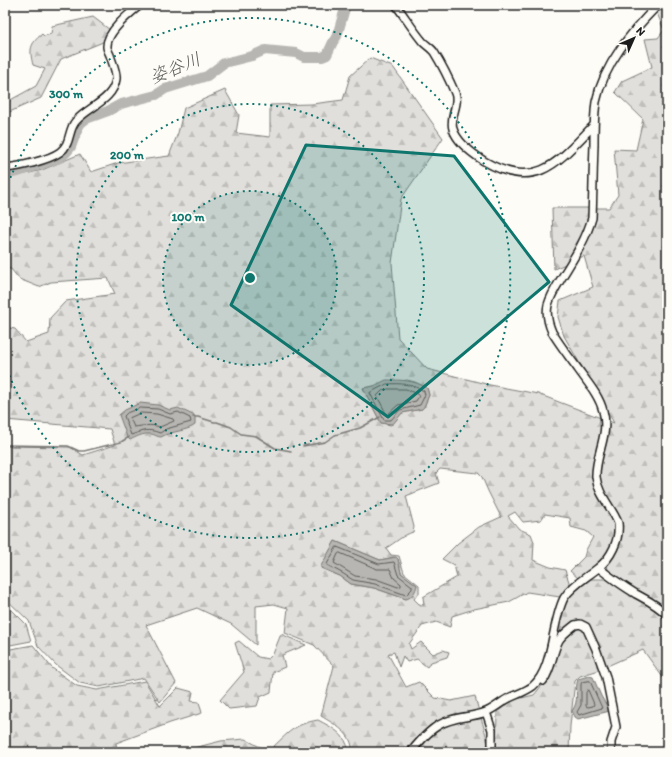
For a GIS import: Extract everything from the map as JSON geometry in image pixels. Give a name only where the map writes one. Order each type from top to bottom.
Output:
[{"type":"street","points":[[5,168],[16,167],[55,155],[65,148],[75,122],[101,102],[114,86],[116,78],[107,46],[108,38],[128,14],[140,5]]},
{"type":"street","points":[[396,5],[437,58],[456,95],[452,128],[461,141],[477,157],[510,173],[522,175],[534,173],[545,169],[564,157],[594,125]]},
{"type":"street","points":[[411,752],[433,728],[441,724],[486,712],[509,698],[526,691],[535,684],[542,676],[559,610],[564,598],[575,586],[599,568],[614,548],[617,541],[619,530],[616,517],[598,486],[596,477],[596,468],[604,436],[605,421],[603,411],[588,383],[552,332],[548,323],[547,313],[548,304],[554,290],[580,249],[588,232],[592,218],[594,125],[596,103],[605,77],[626,42],[658,5]]},
{"type":"street","points":[[599,568],[636,594],[657,605],[667,616]]},
{"type":"street","points":[[535,684],[541,684],[546,678],[558,641],[563,635],[575,625],[580,624],[586,627],[606,677],[616,727],[611,742],[611,752]]},
{"type":"street","points":[[486,712],[492,730],[492,752]]},
{"type":"highlighted area","points":[[306,145],[454,156],[549,282],[388,417],[231,305]]},
{"type":"green space","points":[[667,5],[667,683],[643,650],[596,671],[580,676],[575,681],[569,752],[496,752],[497,712],[513,700],[534,695],[546,680],[558,655],[563,610],[569,597],[590,579],[607,579],[661,612],[665,611],[653,598],[639,591],[608,570],[604,559],[578,578],[570,571],[584,557],[593,537],[586,531],[571,527],[570,518],[545,514],[541,520],[523,522],[515,512],[508,516],[519,529],[531,534],[534,542],[533,560],[550,567],[565,570],[570,585],[560,597],[527,592],[509,602],[474,609],[452,616],[450,627],[436,622],[422,626],[409,644],[411,649],[421,642],[433,654],[443,650],[449,652],[447,657],[431,662],[427,667],[417,659],[407,662],[403,656],[399,667],[394,652],[388,654],[406,687],[419,682],[435,698],[451,701],[475,696],[487,737],[489,752],[352,752],[350,740],[342,730],[321,716],[334,666],[314,645],[285,633],[288,608],[274,604],[256,606],[256,645],[231,624],[197,608],[146,625],[176,683],[160,702],[144,678],[99,687],[80,683],[56,665],[38,646],[29,621],[5,598],[5,446],[70,447],[83,455],[115,445],[110,429],[5,420],[5,327],[15,329],[26,342],[49,334],[50,318],[66,301],[115,294],[108,278],[51,282],[39,287],[19,279],[11,269],[5,268],[5,179],[42,170],[80,154],[91,172],[118,163],[169,156],[178,133],[184,108],[225,90],[239,115],[236,133],[270,137],[270,105],[312,104],[343,100],[350,76],[370,58],[393,67],[443,138],[401,199],[392,263],[398,338],[427,369],[490,385],[538,394],[614,423],[564,336],[558,317],[560,301],[593,287],[584,256],[554,269],[552,208],[609,208],[618,195],[614,149],[636,150],[643,119],[615,92],[622,81],[652,67],[645,39],[658,38],[664,30],[657,13]],"holes":[[[407,380],[427,388],[429,395],[424,407],[422,409],[402,413],[391,425],[381,423],[363,388]],[[440,469],[478,473],[482,477],[501,517],[479,527],[458,543],[442,559],[454,565],[457,577],[423,597],[424,605],[419,604],[414,599],[419,594],[419,585],[404,573],[399,556],[391,555],[386,548],[402,537],[413,532],[414,527],[406,496],[439,483],[436,473]],[[335,541],[380,560],[394,557],[398,559],[401,573],[417,585],[406,599],[374,588],[351,584],[340,576],[321,568]]]},
{"type":"green space","points":[[93,17],[110,30],[103,42],[61,59],[41,98],[5,114],[5,103],[36,86],[45,69],[33,65],[31,51],[35,41],[42,34],[44,36],[51,34],[52,26]]},
{"type":"green space","points":[[5,603],[26,624],[31,641],[5,646]]},
{"type":"green space","points":[[281,634],[306,645],[282,655],[285,667],[273,672],[271,692],[260,697],[257,706],[229,709],[220,700],[244,672],[235,643],[239,641],[258,657],[268,659],[273,654]]},
{"type":"green space","points":[[33,645],[52,668],[77,686],[97,690],[145,681],[160,706],[178,688],[193,692],[191,701],[199,702],[202,713],[116,743],[117,752],[5,752],[5,650]]},
{"type":"green space","points":[[318,720],[334,729],[342,736],[349,752],[178,752],[221,741],[245,739],[260,747],[271,749],[292,730],[303,724]]},
{"type":"water","points":[[386,380],[403,380],[422,385],[427,388],[429,395],[424,407],[422,409],[402,413],[393,424],[381,423],[363,388],[374,386]]},
{"type":"water","points":[[140,403],[158,405],[170,410],[178,408],[195,416],[195,425],[188,429],[170,433],[161,437],[152,434],[145,434],[130,440],[127,437],[119,415],[125,410]]},
{"type":"water","points":[[335,541],[380,560],[396,557],[398,559],[401,573],[417,585],[416,590],[406,599],[374,588],[351,584],[340,576],[321,568]]},
{"type":"water","points":[[589,676],[593,677],[601,696],[610,711],[578,719],[572,711],[576,703],[576,688],[578,679]]},
{"type":"waterway","name":"姿谷川","points":[[5,174],[18,172],[60,158],[71,147],[78,128],[86,119],[108,111],[121,104],[156,95],[165,89],[207,76],[224,63],[252,56],[265,50],[296,53],[304,57],[322,57],[327,55],[337,36],[346,5]]},
{"type":"waterway","points":[[193,417],[217,422],[231,427],[241,434],[256,436],[275,448],[291,451]]},
{"type":"waterway","points":[[303,446],[325,442],[335,435],[360,428],[380,417]]},
{"type":"waterway","points":[[5,445],[68,446],[79,451],[84,451],[121,442],[129,437]]}]
